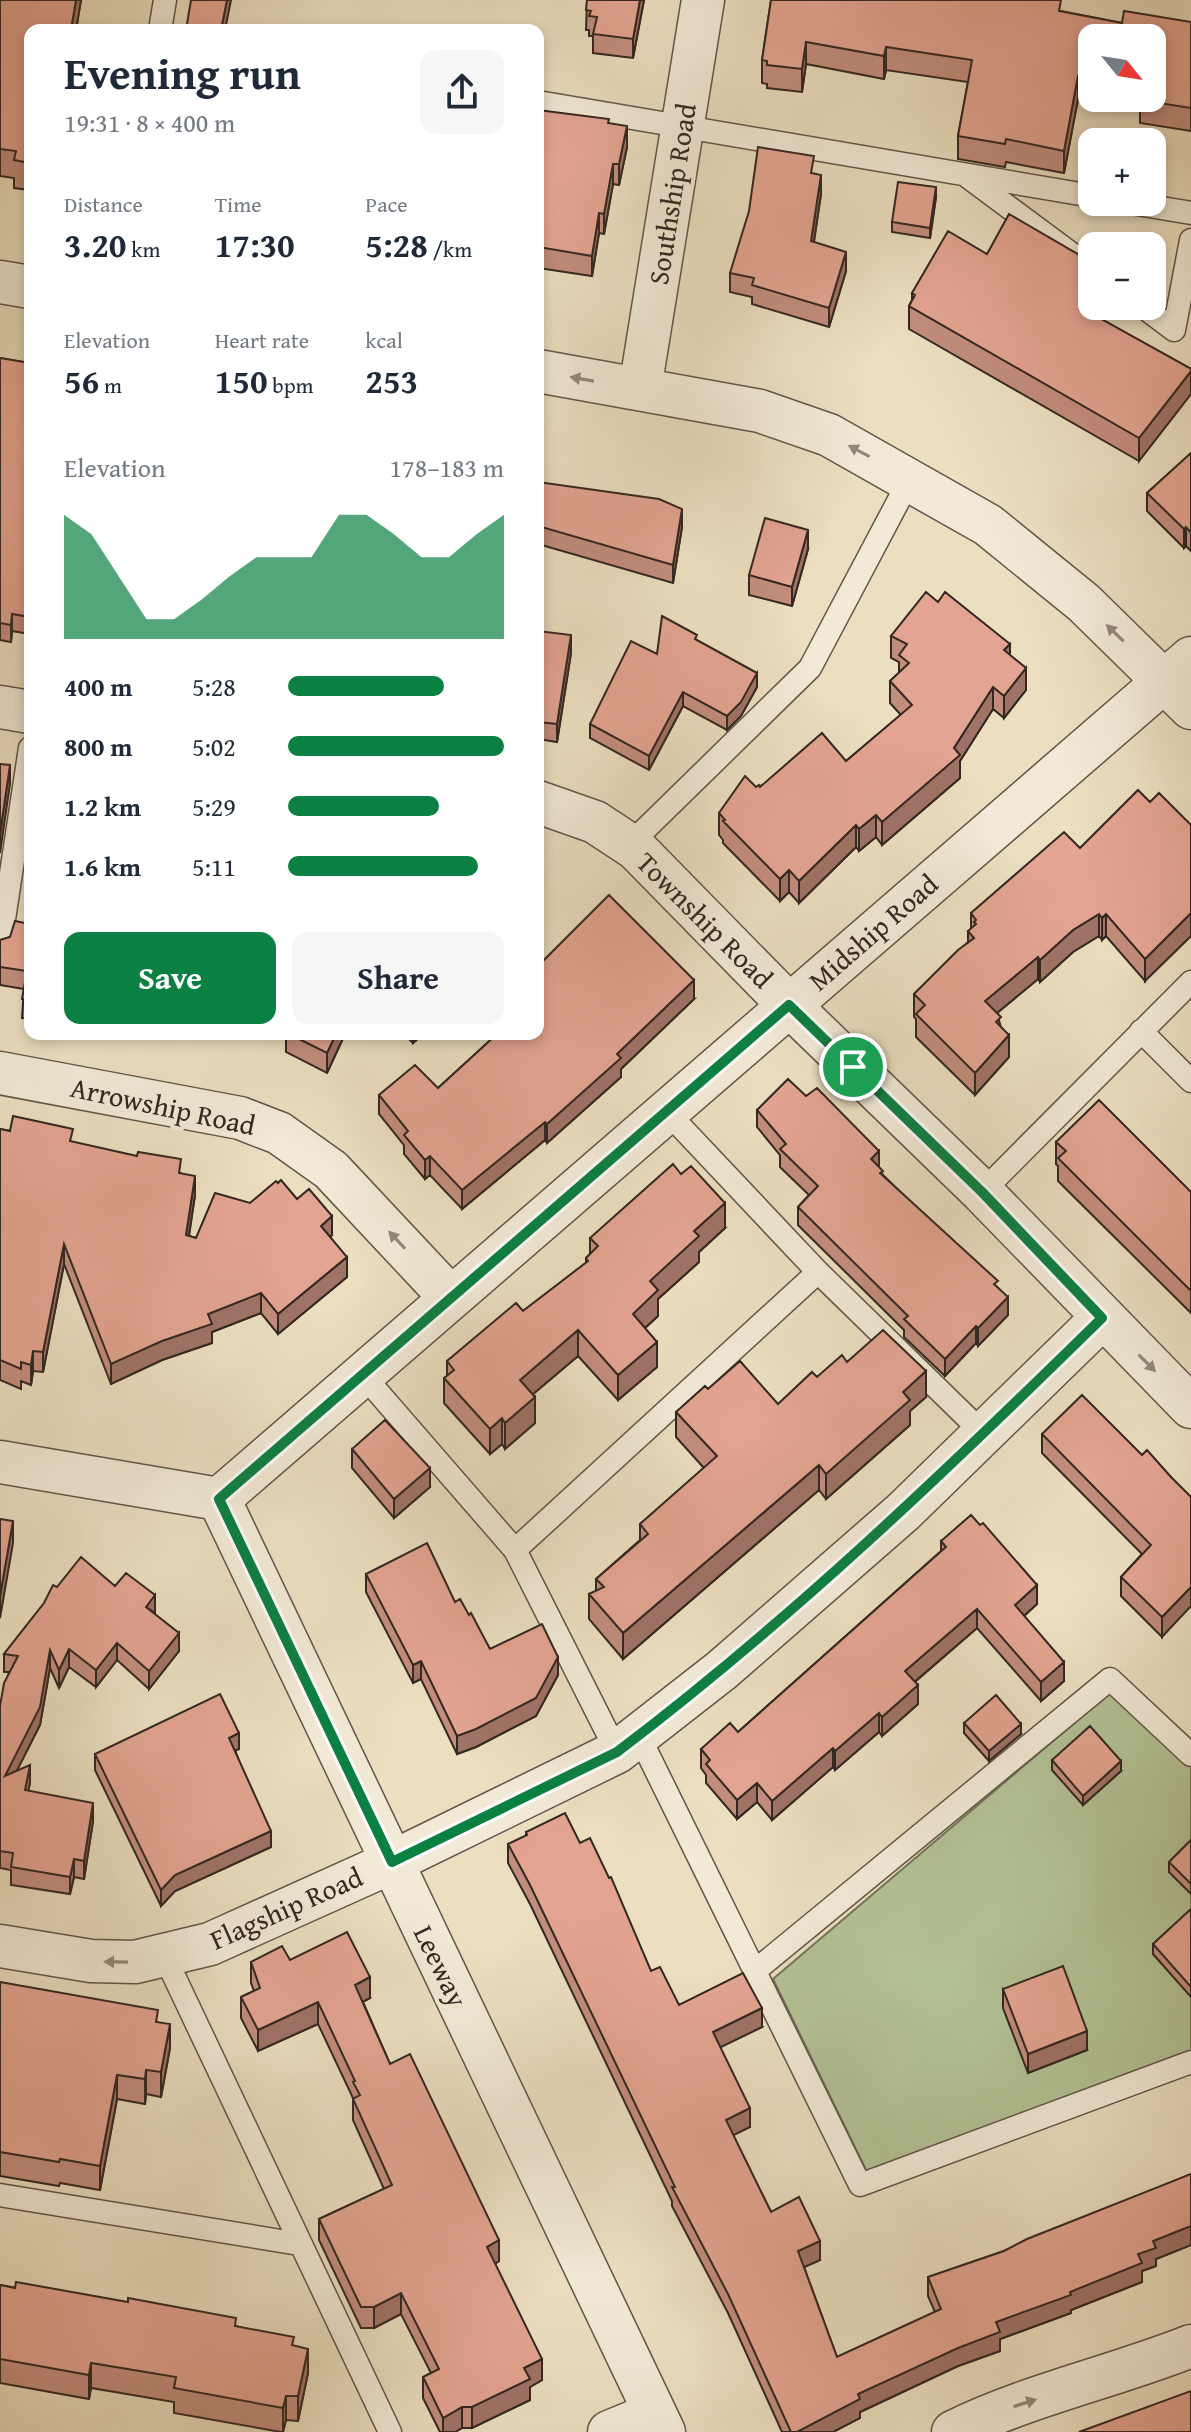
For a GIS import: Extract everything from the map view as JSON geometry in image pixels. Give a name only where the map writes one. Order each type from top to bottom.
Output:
[{"type":"street","name":"Southship Road","points":[[640,389],[703,0]]},
{"type":"street","points":[[0,282],[24,286]]},
{"type":"street","points":[[544,372],[760,411],[829,435],[988,525],[1182,682]]},
{"type":"street","name":"Midship Road","points":[[219,1499],[789,1005],[1182,682]]},
{"type":"street","points":[[0,707],[24,711]]},
{"type":"street","name":"Township Road","points":[[544,804],[595,822],[629,845],[982,1192],[1191,1407]]},
{"type":"street","name":"Arrowship Road","points":[[0,1073],[240,1118],[279,1133],[331,1170],[450,1297]]},
{"type":"street","name":"Flagship Road","points":[[0,1946],[91,1961],[135,1962],[210,1944],[392,1862],[628,1744],[722,1670],[903,1512],[1102,1318]]},
{"type":"street","points":[[0,1462],[219,1499]]},
{"type":"street","name":"Leeway","points":[[219,1499],[660,2422]]},
{"type":"street","points":[[953,2432],[989,2414],[1146,2364],[1191,2346]]},
{"type":"street","points":[[609,2432],[660,2422]]},
{"type":"lane","points":[[161,24],[165,0]]},
{"type":"lane","points":[[544,103],[1078,194]]},
{"type":"lane","points":[[965,175],[1078,259]]},
{"type":"lane","points":[[1166,209],[1191,213]]},
{"type":"lane","points":[[1161,320],[1174,330],[1191,240]]},
{"type":"lane","points":[[629,845],[810,668],[910,479]]},
{"type":"lane","points":[[0,946],[24,788]]},
{"type":"lane","points":[[982,1192],[1191,982]]},
{"type":"lane","points":[[1141,1031],[1191,1081]]},
{"type":"lane","points":[[666,1111],[818,1272],[983,1433]]},
{"type":"lane","points":[[515,1550],[818,1272]]},
{"type":"lane","points":[[363,1375],[515,1550],[756,1970],[860,2185],[1191,2062]]},
{"type":"lane","points":[[756,1970],[1110,1679],[1191,1755]]},
{"type":"lane","points":[[164,1955],[390,2432]]},
{"type":"lane","points":[[0,2195],[299,2244]]},
{"type":"green space","points":[[1112,1691],[1191,1765],[1191,2055],[869,2176],[773,1979]]},
{"type":"building","points":[[0,0],[76,0],[72,24],[24,24],[24,162],[14,160],[16,151],[0,149]]},
{"type":"building","points":[[191,0],[227,0],[222,24],[187,24]]},
{"type":"building","points":[[587,0],[640,0],[633,39],[593,34],[597,17],[589,16],[591,11],[586,10]]},
{"type":"building","points":[[771,0],[1061,0],[1059,11],[1122,23],[1124,11],[1191,22],[1191,108],[1166,104],[1166,24],[1078,24],[1078,76],[1064,151],[1006,139],[1005,144],[958,136],[972,60],[886,47],[884,56],[806,42],[802,69],[767,65],[767,61],[762,60]]},
{"type":"building","points":[[544,111],[609,119],[608,123],[627,126],[619,164],[613,164],[604,214],[599,213],[592,256],[544,248]]},
{"type":"building","points":[[758,147],[814,156],[811,173],[821,175],[811,241],[846,252],[829,308],[752,285],[754,278],[730,273],[749,211]]},
{"type":"building","points":[[898,182],[936,187],[930,228],[892,222]]},
{"type":"building","points":[[1009,214],[1078,254],[1078,320],[1103,320],[1191,369],[1139,438],[909,306],[915,295],[912,293],[948,231],[987,254]]},
{"type":"building","points":[[0,358],[24,362],[24,616],[12,614],[11,625],[0,623]]},
{"type":"building","points":[[1191,453],[1191,533],[1147,493]]},
{"type":"building","points":[[544,483],[659,499],[682,509],[673,565],[544,528]]},
{"type":"building","points":[[765,518],[808,530],[792,587],[749,575]]},
{"type":"building","points":[[926,592],[938,602],[945,592],[1010,644],[1004,650],[1026,668],[1004,696],[993,687],[954,748],[960,755],[882,822],[876,815],[859,829],[856,825],[799,881],[789,870],[780,879],[723,821],[719,813],[745,776],[760,787],[822,733],[846,761],[912,705],[890,681],[909,663],[899,655],[907,644],[891,636]]},
{"type":"building","points":[[662,616],[697,635],[695,639],[757,673],[741,702],[727,716],[683,692],[649,756],[590,724],[631,641],[657,654]]},
{"type":"building","points":[[544,632],[571,635],[557,724],[544,723]]},
{"type":"building","points":[[0,764],[10,765],[0,834]]},
{"type":"building","points":[[1138,790],[1150,802],[1159,793],[1191,825],[1191,913],[1145,959],[1106,914],[1102,918],[1099,914],[1073,930],[1040,960],[1038,957],[985,1001],[1001,1017],[996,1022],[1009,1035],[975,1073],[916,1014],[925,1005],[914,994],[974,938],[968,931],[976,924],[971,913],[1064,832],[1080,848]]},
{"type":"building","points":[[609,895],[694,980],[617,1054],[621,1058],[547,1124],[545,1122],[462,1190],[430,1156],[425,1160],[404,1135],[408,1131],[379,1095],[415,1065],[438,1088],[490,1040],[544,1040],[544,960]]},
{"type":"building","points":[[15,921],[24,923],[24,971],[0,967],[0,940],[10,937]]},
{"type":"building","points":[[301,1040],[333,1040],[327,1053]]},
{"type":"building","points":[[788,1079],[806,1096],[817,1088],[879,1151],[871,1159],[883,1171],[880,1173],[998,1281],[994,1284],[1008,1297],[945,1359],[904,1319],[908,1316],[798,1207],[818,1186],[780,1149],[786,1144],[757,1110]]},
{"type":"building","points":[[1099,1100],[1191,1192],[1191,1291],[1058,1158],[1066,1151],[1056,1142]]},
{"type":"building","points":[[13,1116],[73,1129],[70,1141],[137,1156],[138,1152],[181,1159],[179,1173],[195,1176],[186,1235],[196,1238],[215,1193],[250,1203],[276,1181],[281,1180],[297,1199],[309,1189],[332,1216],[321,1226],[347,1257],[278,1314],[261,1293],[208,1314],[212,1324],[162,1341],[111,1364],[64,1244],[43,1352],[33,1351],[31,1365],[21,1362],[21,1369],[0,1360],[0,1129],[10,1131]]},
{"type":"building","points":[[673,1164],[681,1174],[691,1166],[725,1203],[694,1231],[699,1236],[650,1281],[658,1290],[633,1314],[657,1342],[618,1375],[578,1330],[520,1380],[535,1397],[505,1423],[502,1418],[490,1429],[444,1378],[454,1370],[447,1361],[516,1303],[523,1311],[588,1261],[586,1258],[598,1246],[590,1238]]},
{"type":"building","points":[[883,1330],[926,1371],[903,1392],[910,1400],[826,1474],[819,1465],[623,1633],[589,1594],[604,1587],[596,1579],[648,1534],[640,1524],[717,1456],[676,1412],[740,1361],[778,1404],[812,1372],[817,1377],[842,1355],[847,1362]]},
{"type":"building","points":[[1082,1395],[1142,1455],[1147,1450],[1191,1497],[1191,1587],[1162,1617],[1121,1577],[1151,1545],[1042,1434]]},
{"type":"building","points":[[385,1420],[430,1468],[394,1499],[352,1449]]},
{"type":"building","points":[[971,1515],[980,1525],[983,1523],[1037,1585],[1015,1605],[1064,1662],[1041,1682],[977,1609],[905,1671],[918,1685],[882,1717],[879,1713],[835,1751],[833,1748],[772,1801],[757,1783],[737,1800],[706,1764],[710,1760],[701,1749],[730,1723],[738,1732],[946,1547],[941,1541]]},
{"type":"building","points":[[0,1519],[13,1521],[0,1596]]},
{"type":"building","points":[[427,1543],[455,1602],[460,1599],[469,1615],[471,1613],[490,1649],[542,1624],[558,1657],[536,1698],[457,1736],[421,1661],[413,1665],[366,1574]]},
{"type":"building","points":[[81,1557],[115,1586],[126,1573],[155,1595],[146,1607],[179,1633],[149,1671],[117,1643],[96,1670],[69,1649],[59,1670],[50,1650],[40,1707],[5,1776],[30,1765],[25,1790],[93,1803],[84,1861],[74,1859],[70,1877],[11,1867],[13,1853],[0,1851],[0,1706],[4,1683],[18,1656],[4,1654],[44,1603],[53,1585],[57,1587]]},
{"type":"building","points":[[220,1694],[239,1733],[229,1738],[271,1831],[175,1875],[161,1890],[95,1754]]},
{"type":"building","points":[[996,1695],[1021,1724],[989,1751],[964,1723]]},
{"type":"building","points":[[1090,1726],[1121,1761],[1083,1796],[1052,1760]]},
{"type":"building","points":[[565,1813],[580,1843],[590,1838],[611,1877],[651,1971],[660,1967],[679,2005],[743,1973],[762,2008],[713,2032],[750,2108],[726,2120],[771,2212],[799,2197],[820,2241],[798,2251],[837,2357],[941,2309],[928,2277],[1004,2251],[1191,2174],[1191,2226],[1153,2241],[1156,2248],[1138,2254],[1142,2263],[1070,2292],[1071,2295],[996,2322],[1000,2332],[858,2394],[860,2399],[797,2432],[791,2432],[728,2294],[672,2187],[675,2187],[508,1844]]},
{"type":"building","points":[[1191,1840],[1191,1884],[1169,1862]]},
{"type":"building","points":[[1191,1909],[1191,1987],[1153,1944]]},
{"type":"building","points":[[347,1932],[370,1977],[355,1985],[390,2064],[410,2054],[499,2240],[487,2247],[542,2359],[524,2368],[530,2379],[443,2418],[423,2377],[439,2369],[401,2293],[374,2307],[361,2307],[319,2219],[392,2185],[353,2099],[360,2095],[355,2081],[318,2002],[258,2030],[241,1997],[260,1988],[251,1962],[282,1946],[290,1960]]},
{"type":"building","points":[[1063,1966],[1087,2031],[1028,2054],[1003,1989]]},
{"type":"building","points":[[0,1982],[158,2010],[156,2022],[170,2024],[161,2072],[146,2070],[145,2079],[117,2075],[100,2166],[0,2152]]},
{"type":"building","points":[[16,2282],[236,2318],[235,2326],[294,2337],[292,2345],[308,2349],[298,2396],[286,2396],[283,2408],[174,2388],[176,2377],[91,2363],[89,2375],[0,2359],[0,2285],[15,2288]]},
{"type":"building","points":[[1191,2391],[1191,2432],[1079,2432]]},
{"type":"route","points":[[789,1005],[853,1067],[982,1192],[1102,1318],[903,1512],[722,1670],[639,1736],[617,1752],[392,1862],[219,1499],[789,1005]]}]
